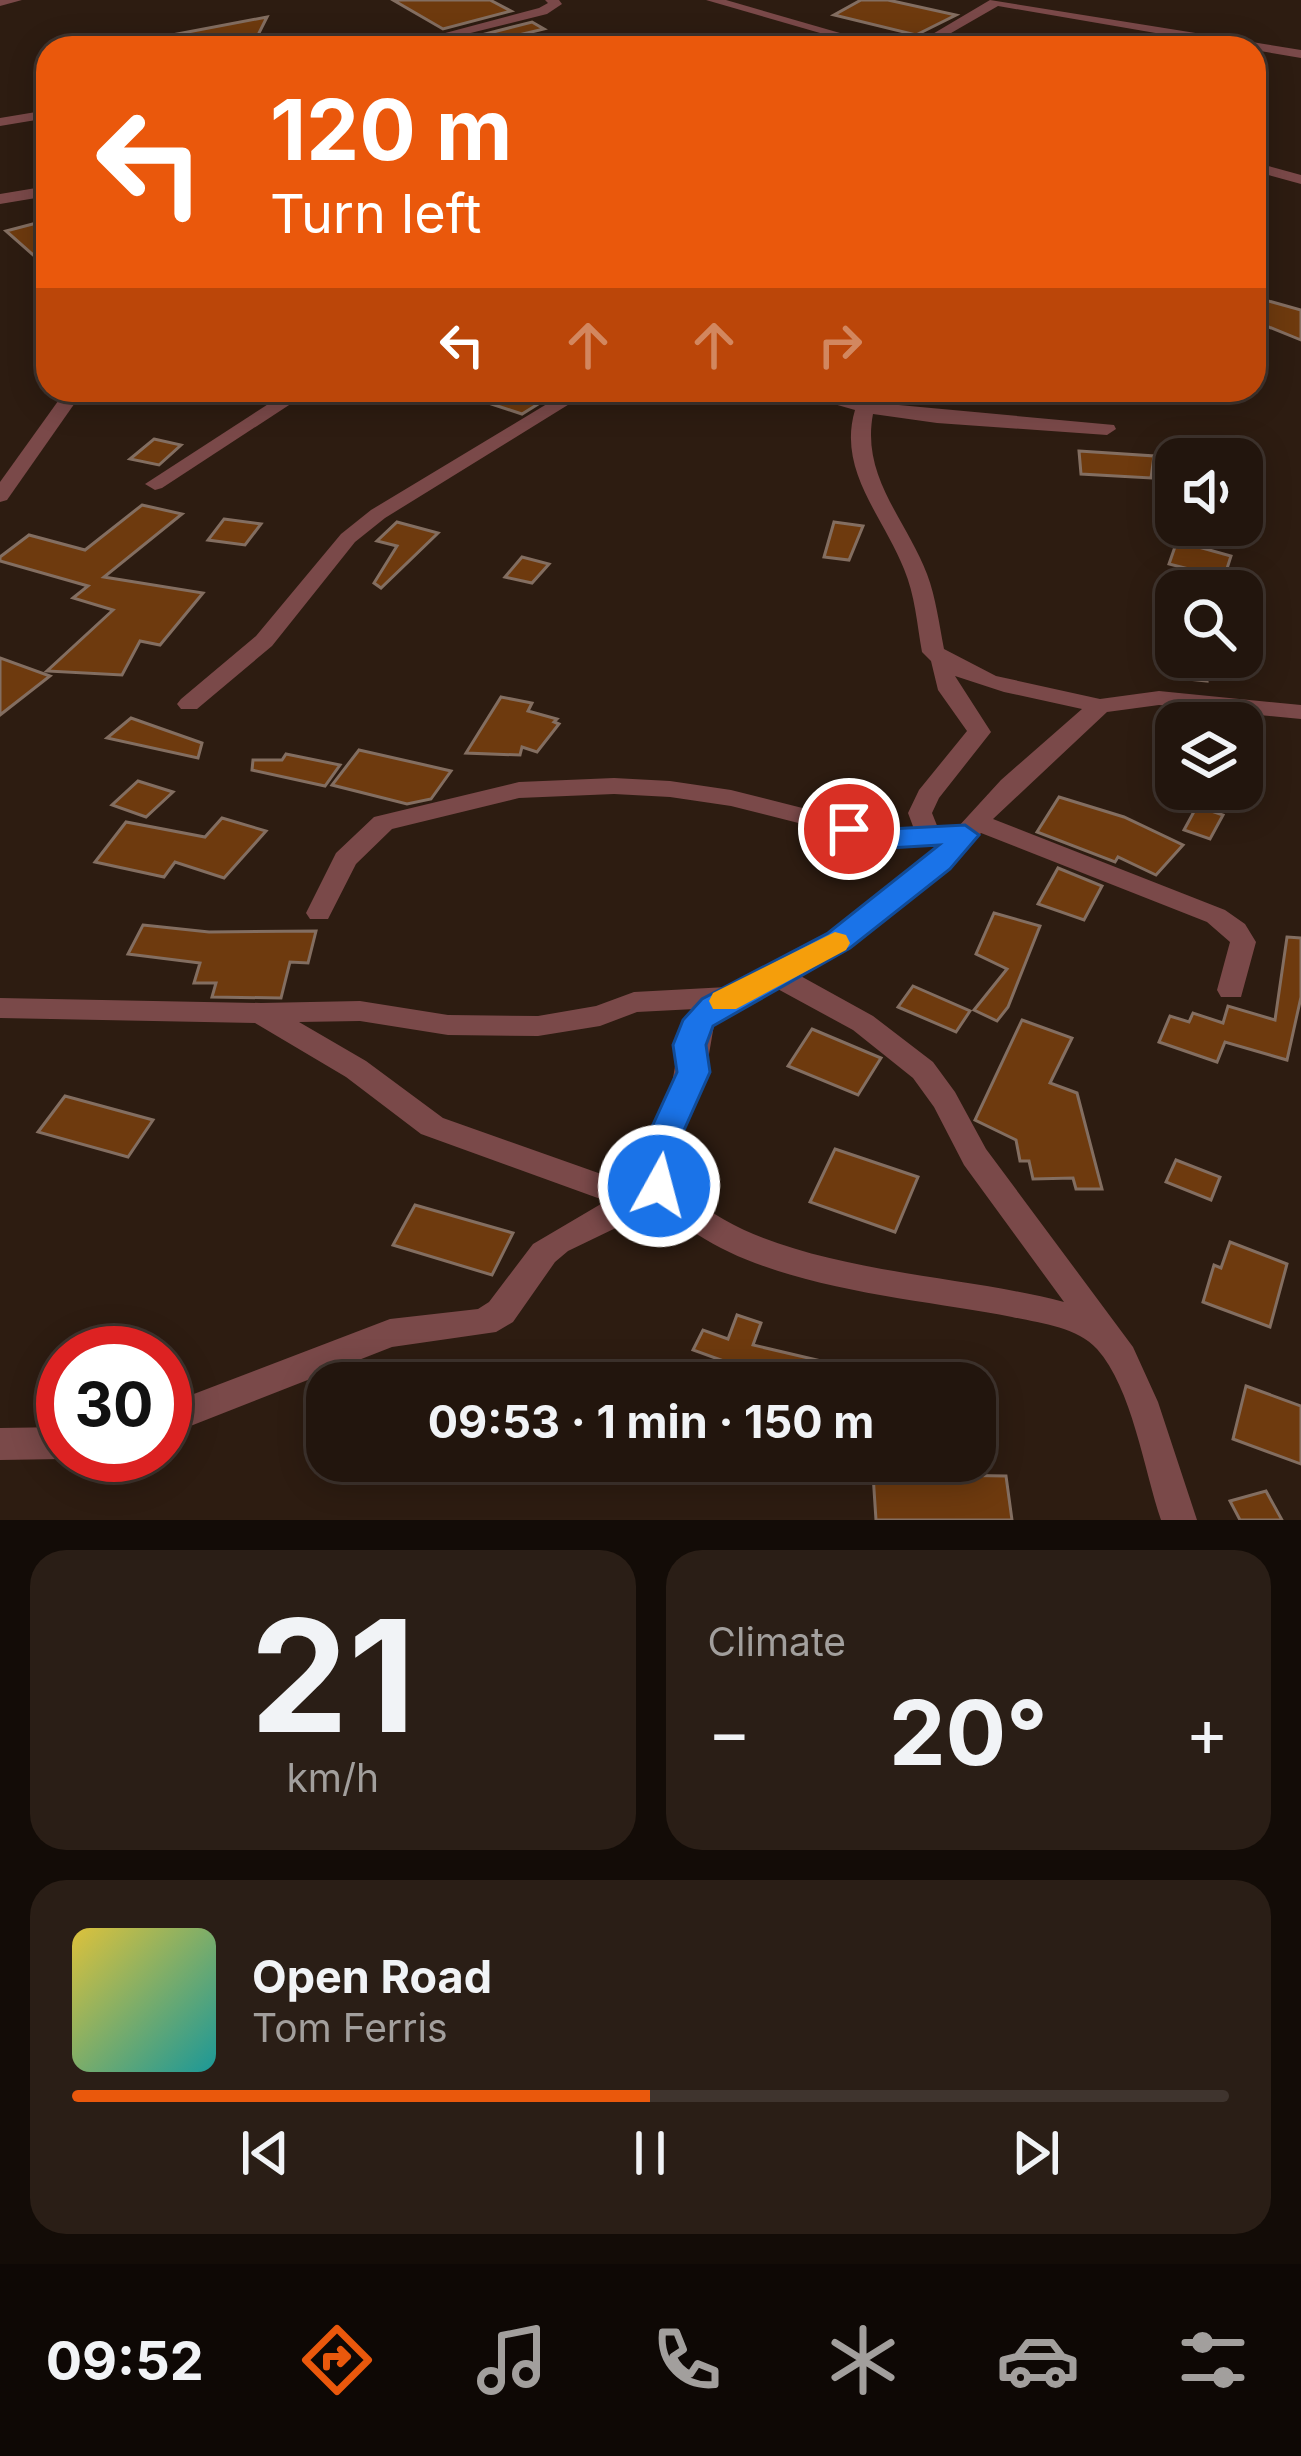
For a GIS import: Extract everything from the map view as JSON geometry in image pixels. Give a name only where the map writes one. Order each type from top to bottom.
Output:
[{"type":"street","points":[[0,2],[16,0]]},
{"type":"street","points":[[443,36],[543,11],[556,4],[551,0]]},
{"type":"street","points":[[712,0],[842,36]]},
{"type":"street","points":[[936,36],[997,1],[1218,36]]},
{"type":"street","points":[[0,122],[36,116]]},
{"type":"street","points":[[1266,170],[1301,180]]},
{"type":"street","points":[[1266,182],[1301,180]]},
{"type":"street","points":[[0,199],[36,192]]},
{"type":"street","points":[[0,496],[66,402]]},
{"type":"street","points":[[155,484],[284,402]]},
{"type":"street","points":[[189,704],[264,641],[349,538],[379,514],[564,402]]},
{"type":"street","points":[[868,402],[858,431],[862,464],[916,573],[933,652],[942,661],[977,676],[1100,706],[1160,698],[1301,712]]},
{"type":"street","points":[[900,402],[1107,429]]},
{"type":"street","points":[[930,838],[920,813],[979,732],[948,688],[942,661]]},
{"type":"street","points":[[192,1410],[374,1338],[484,1322],[501,1312],[557,1242],[613,1215],[651,1166],[693,1072],[689,1045],[699,1020],[732,996],[839,940],[940,862],[1026,771],[1100,706]]},
{"type":"street","points":[[320,913],[345,859],[383,823],[519,790],[670,789],[730,798],[889,838],[930,838],[971,828],[1216,916],[1243,942],[1231,990]]},
{"type":"street","points":[[774,974],[863,1023],[922,1070],[946,1100],[975,1157],[1108,1337],[1138,1399],[1179,1520]]},
{"type":"street","points":[[0,1008],[360,1011],[448,1025],[538,1026],[581,1020],[634,1002],[732,996]]},
{"type":"street","points":[[260,1013],[356,1070],[432,1126],[628,1196]]},
{"type":"street","points":[[651,1166],[659,1186],[690,1213],[777,1258],[859,1277],[970,1292],[1062,1316],[1108,1337]]},
{"type":"street","points":[[0,1444],[36,1443]]},
{"type":"building","points":[[393,0],[490,0],[511,11],[443,29]]},
{"type":"building","points":[[861,0],[888,0],[956,15],[916,35],[834,15]]},
{"type":"building","points":[[267,17],[258,36],[172,35]]},
{"type":"building","points":[[532,22],[544,29],[515,36],[478,36]]},
{"type":"building","points":[[36,223],[36,257],[6,231]]},
{"type":"building","points":[[1266,300],[1301,310],[1301,340],[1266,326]]},
{"type":"building","points":[[485,402],[541,402],[522,414]]},
{"type":"building","points":[[154,439],[181,445],[159,465],[130,459]]},
{"type":"building","points":[[1079,451],[1154,456],[1151,478],[1081,474]]},
{"type":"building","points":[[142,505],[182,514],[104,577],[203,593],[160,645],[140,641],[122,675],[47,671],[113,610],[73,598],[88,586],[0,561],[0,557],[29,535],[85,550]]},
{"type":"building","points":[[224,519],[261,524],[245,545],[208,540]]},
{"type":"building","points":[[397,522],[438,533],[381,588],[374,583],[397,546],[377,541]]},
{"type":"building","points":[[834,522],[863,526],[849,560],[824,557]]},
{"type":"building","points":[[1175,546],[1231,556],[1227,570],[1169,564]]},
{"type":"building","points":[[522,557],[549,564],[532,583],[505,577]]},
{"type":"building","points":[[0,658],[50,676],[0,715]]},
{"type":"building","points":[[501,697],[532,703],[528,711],[557,719],[554,722],[559,724],[537,752],[522,747],[520,755],[466,753]]},
{"type":"building","points":[[131,718],[202,743],[198,758],[107,738]]},
{"type":"building","points":[[359,750],[451,771],[431,799],[407,804],[332,785]]},
{"type":"building","points":[[286,754],[340,765],[325,786],[252,770],[253,760],[282,760]]},
{"type":"building","points":[[138,781],[173,792],[146,817],[112,805]]},
{"type":"building","points":[[1059,797],[1124,817],[1183,845],[1156,875],[1118,857],[1115,862],[1037,832]]},
{"type":"building","points":[[1195,810],[1223,815],[1210,839],[1184,830]]},
{"type":"building","points":[[222,818],[266,831],[224,878],[175,862],[164,877],[95,862],[126,822],[205,837]]},
{"type":"building","points":[[1058,868],[1102,886],[1084,920],[1038,904]]},
{"type":"building","points":[[994,913],[1040,926],[1008,1007],[997,1021],[974,1010],[1007,969],[976,954]]},
{"type":"building","points":[[143,925],[209,932],[316,931],[308,963],[290,962],[281,998],[212,997],[216,983],[194,983],[200,963],[128,954]]},
{"type":"building","points":[[1287,937],[1301,938],[1301,997],[1287,1060],[1225,1042],[1217,1062],[1159,1042],[1170,1016],[1189,1022],[1193,1013],[1223,1023],[1228,1006],[1275,1020]]},
{"type":"building","points":[[913,986],[970,1011],[956,1032],[898,1007]]},
{"type":"building","points":[[1022,1020],[1072,1038],[1050,1083],[1077,1093],[1102,1189],[1076,1189],[1073,1178],[1033,1179],[1029,1161],[1020,1161],[1016,1140],[975,1120]]},
{"type":"building","points":[[812,1029],[881,1058],[858,1095],[788,1066]]},
{"type":"building","points":[[65,1096],[153,1120],[128,1157],[38,1132]]},
{"type":"building","points":[[835,1149],[918,1177],[895,1232],[810,1202]]},
{"type":"building","points":[[1176,1160],[1220,1177],[1211,1200],[1166,1182]]},
{"type":"building","points":[[415,1205],[513,1233],[492,1275],[393,1245]]},
{"type":"building","points":[[1230,1242],[1287,1264],[1270,1327],[1203,1302],[1214,1265],[1221,1268]]},
{"type":"building","points":[[737,1315],[761,1323],[753,1345],[826,1362],[726,1362],[693,1350],[703,1330],[728,1339]]},
{"type":"building","points":[[1246,1386],[1301,1406],[1301,1464],[1233,1439]]},
{"type":"building","points":[[996,1476],[1006,1476],[1012,1520],[876,1520],[874,1482],[996,1482]]},
{"type":"building","points":[[1266,1491],[1282,1520],[1240,1520],[1230,1501]]},
{"type":"slow traffic","points":[[725,1001],[835,943]]},
{"type":"route","points":[[659,1186],[651,1166],[686,1094],[693,1072],[689,1045],[699,1020],[713,1007],[839,940],[940,862],[965,835],[889,838],[849,829]]}]
